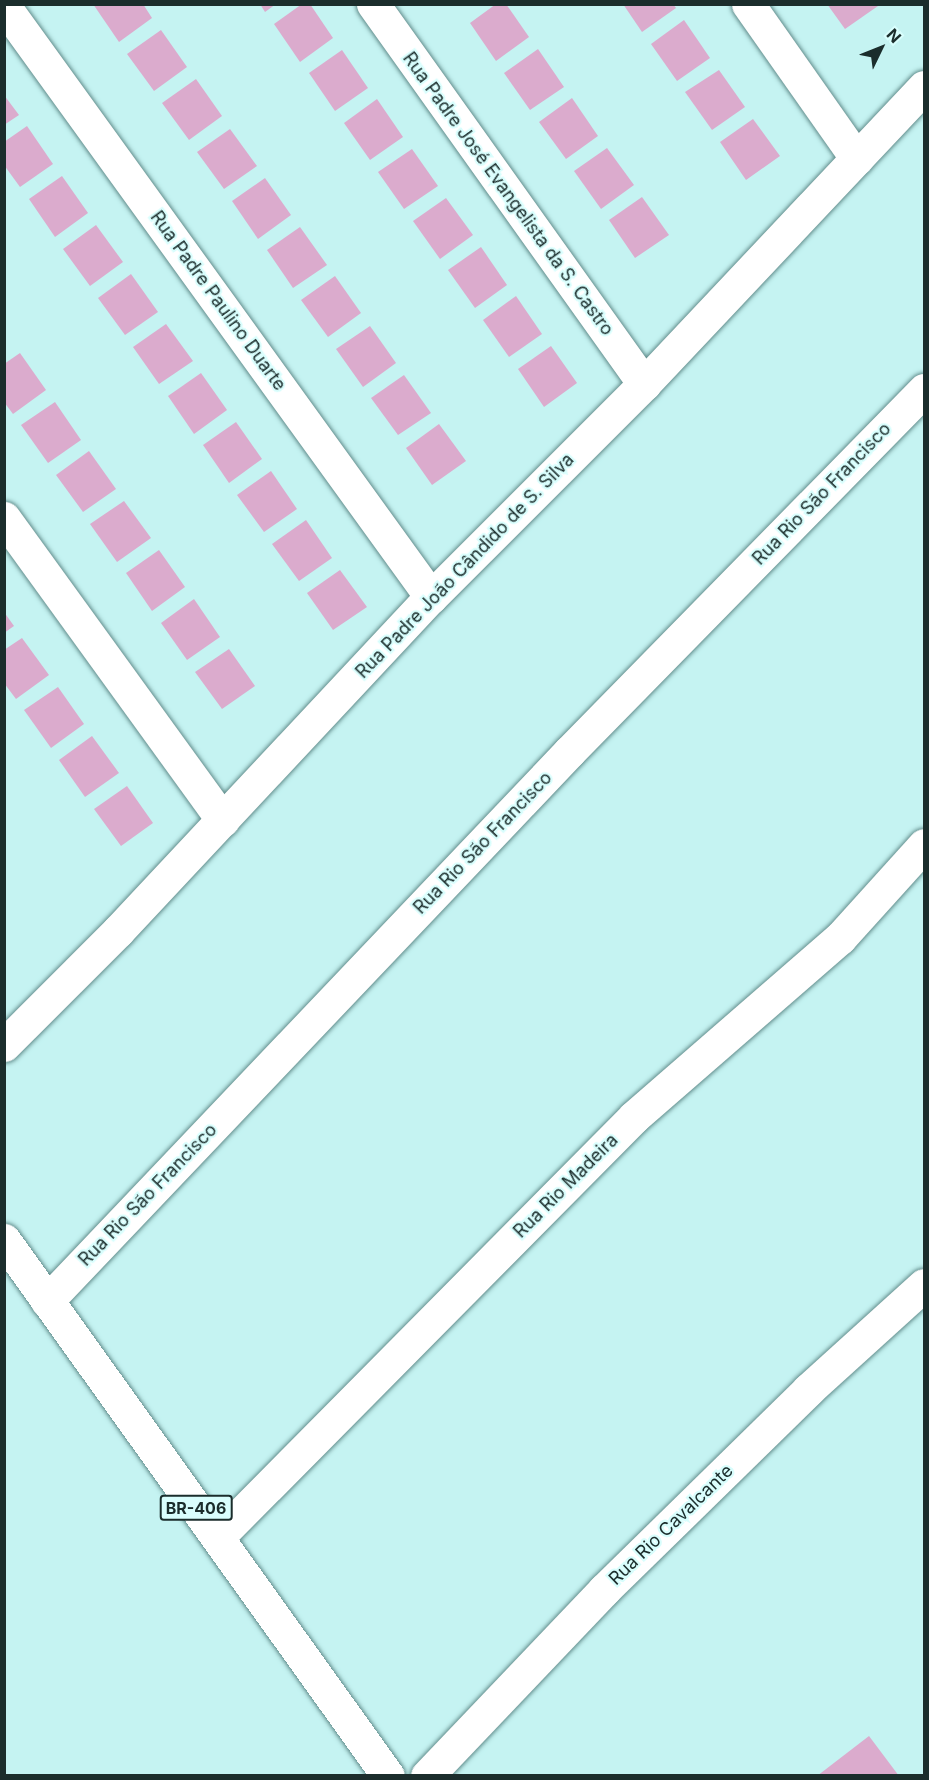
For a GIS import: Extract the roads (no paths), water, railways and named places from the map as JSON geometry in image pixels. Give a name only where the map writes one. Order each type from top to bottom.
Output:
[{"type":"street","name":"Rua Padre José Evangelista da S. Castro","points":[[373,4],[644,384]]},
{"type":"street","points":[[748,4],[857,159]]},
{"type":"street","name":"Rua Padre Paulino Duarte","points":[[4,6],[431,597]]},
{"type":"street","name":"Rua Padre João Cândido de S. Silva","points":[[4,1045],[223,820],[431,597],[644,384],[924,87]]},
{"type":"street","name":"Rua Rio São Francisco","points":[[48,1301],[569,752],[924,390]]},
{"type":"street","points":[[4,518],[223,820]]},
{"type":"street","name":"Rua Rio Madeira","points":[[218,1538],[634,1117],[840,938],[924,845]]},
{"type":"street","name":"BR-406","points":[[4,1240],[388,1776]]},
{"type":"street","name":"Rua Rio Cavalcante","points":[[427,1776],[604,1590],[808,1390],[924,1285]]}]
